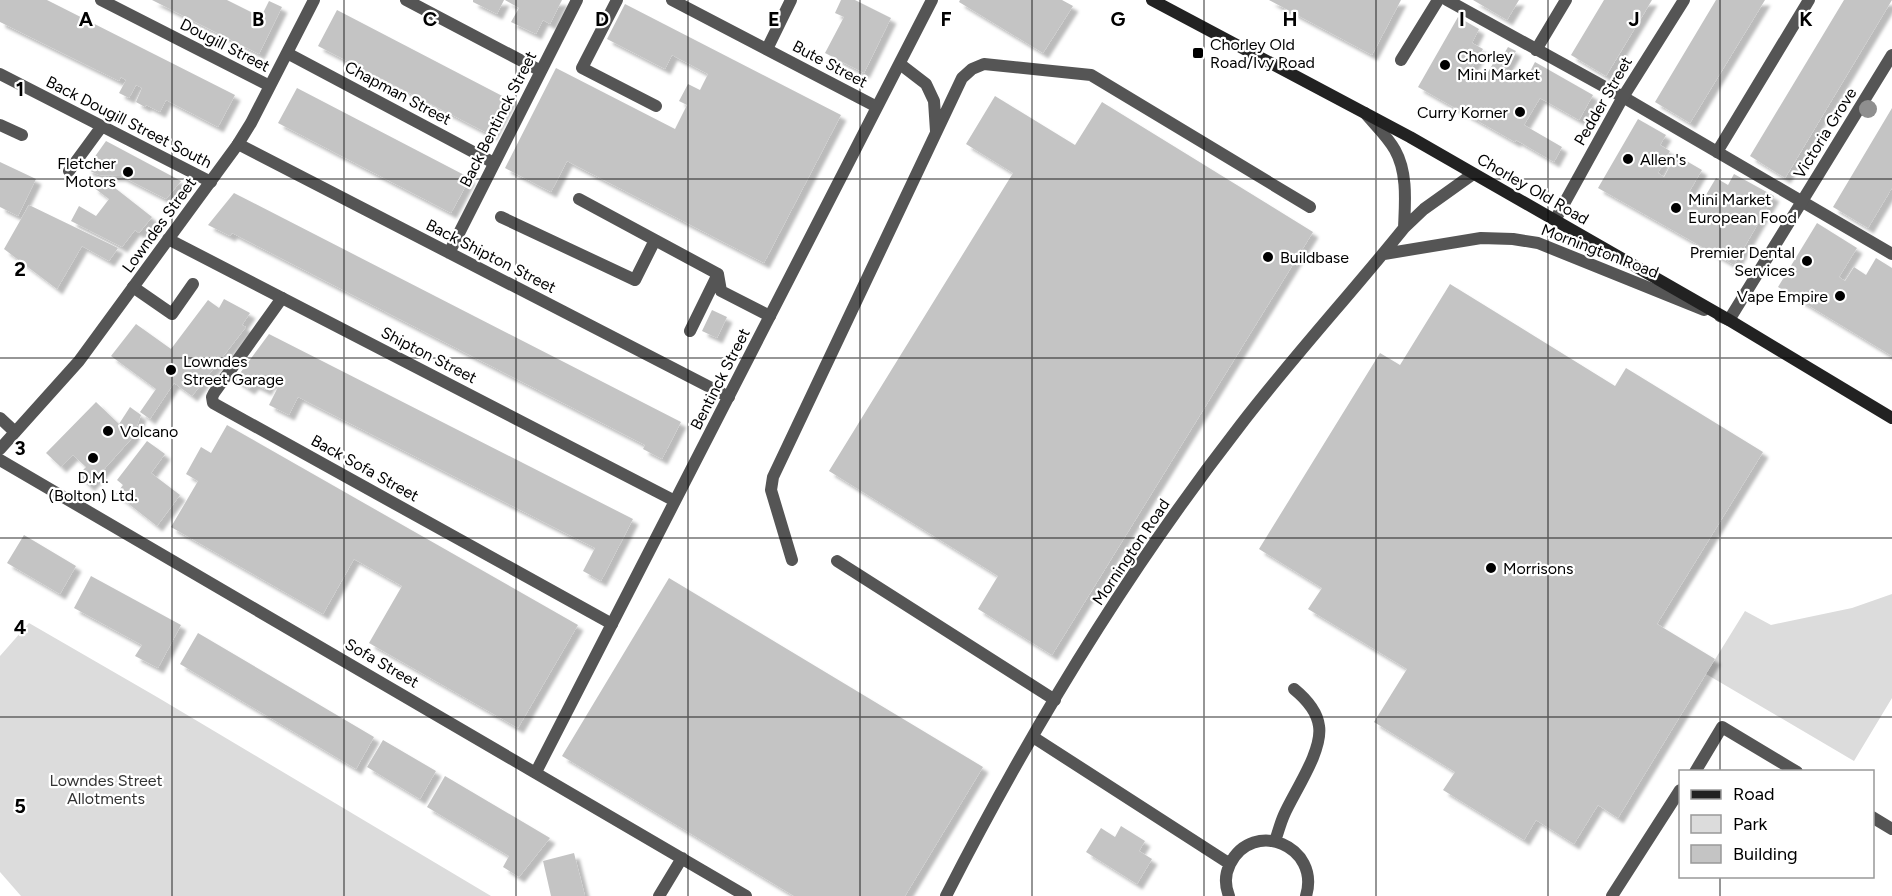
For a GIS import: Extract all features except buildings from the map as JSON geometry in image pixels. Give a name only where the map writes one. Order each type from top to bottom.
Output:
[{"type":"main road","name":"Chorley Old Road","points":[[1152,0],[1365,113],[1555,220],[1729,320],[1892,418]]},
{"type":"street","name":"Dougill Street","points":[[101,0],[270,86]]},
{"type":"street","name":"Lowndes Street","points":[[0,448],[72,370],[238,144],[314,0]]},
{"type":"street","points":[[406,0],[541,71]]},
{"type":"street","name":"Back Bentinck Street","points":[[449,253],[577,0]]},
{"type":"street","points":[[616,0],[582,68],[656,106]]},
{"type":"street","name":"Bute Street","points":[[672,0],[877,107]]},
{"type":"street","points":[[766,49],[791,0]]},
{"type":"street","name":"Bentinck Street","points":[[536,772],[932,0]]},
{"type":"street","points":[[1401,60],[1438,0]]},
{"type":"street","points":[[1446,0],[1623,97],[1892,252]]},
{"type":"street","points":[[1536,50],[1566,0]]},
{"type":"street","name":"Pedder Street","points":[[1555,220],[1623,97],[1684,0]]},
{"type":"street","points":[[1717,152],[1809,0]]},
{"type":"street","name":"Chapman Street","points":[[287,53],[494,162]]},
{"type":"street","name":"Victoria Grove","points":[[1729,320],[1892,56]]},
{"type":"street","points":[[900,64],[926,84],[934,101],[936,132]]},
{"type":"street","points":[[792,560],[771,490],[773,477],[962,78],[972,69],[984,64],[1091,75],[1310,207]]},
{"type":"street","name":"Back Dougill Street South","points":[[0,74],[211,182]]},
{"type":"street","points":[[1365,113],[1395,149],[1401,163],[1405,196],[1404,228]]},
{"type":"street","points":[[0,125],[22,135]]},
{"type":"street","points":[[69,171],[102,126]]},
{"type":"street","name":"Back Shipton Street","points":[[238,144],[729,397]]},
{"type":"street","name":"Mornington Road","points":[[946,896],[986,818],[1033,737],[1090,642],[1160,535],[1239,427],[1404,228],[1424,209],[1473,174]]},
{"type":"street","points":[[579,199],[718,274]]},
{"type":"street","points":[[501,217],[635,280],[655,240]]},
{"type":"street","name":"Mornington Road","points":[[1384,254],[1481,238],[1513,239],[1538,243],[1729,320]]},
{"type":"street","name":"Shipton Street","points":[[168,239],[675,501]]},
{"type":"street","points":[[718,274],[721,291],[770,316]]},
{"type":"street","points":[[690,331],[718,274]]},
{"type":"street","points":[[133,287],[172,314],[193,284]]},
{"type":"street","name":"Back Sofa Street","points":[[282,298],[214,393],[213,403],[612,624]]},
{"type":"street","points":[[0,418],[15,432]]},
{"type":"street","name":"Sofa Street","points":[[0,460],[746,896]]},
{"type":"street","points":[[837,561],[1055,700]]},
{"type":"street","points":[[1275,842],[1284,816],[1315,752],[1319,736],[1319,724],[1313,710],[1294,688]]},
{"type":"street","points":[[1696,770],[1722,727],[1795,770]]},
{"type":"street","points":[[1033,737],[1230,864]]},
{"type":"street","points":[[1612,896],[1679,792]]},
{"type":"street","points":[[1874,818],[1892,829]]},
{"type":"street","points":[[1229,896],[1226,880],[1230,864],[1245,848],[1257,842],[1275,842],[1284,844],[1295,851],[1304,861],[1309,888],[1306,896]]},
{"type":"street","points":[[658,896],[682,858]]},
{"type":"green space","points":[[1892,594],[1892,698],[1854,761],[1706,674],[1745,611],[1771,625],[1852,608]]},
{"type":"green space","name":"Lowndes Street Allotments","points":[[29,623],[491,896],[21,896],[0,872],[0,656]]},
{"type":"place","name":"Chorley Old Road/Ivy Road","points":[[1198,53]]},
{"type":"place","name":"Chorley Mini Market","points":[[1445,65]]},
{"type":"place","name":"Curry Korner","points":[[1520,112]]},
{"type":"place","name":"Allen's","points":[[1628,159]]},
{"type":"place","name":"Fletcher Motors","points":[[128,172]]},
{"type":"place","name":"Mini Market European Food","points":[[1676,208]]},
{"type":"place","name":"Buildbase","points":[[1268,257]]},
{"type":"place","name":"Premier Dental Services","points":[[1807,261]]},
{"type":"place","name":"Vape Empire","points":[[1840,296]]},
{"type":"place","name":"Lowndes Street Garage","points":[[171,370]]},
{"type":"place","name":"Volcano","points":[[108,431]]},
{"type":"place","name":"D.M. (Bolton) Ltd.","points":[[93,458]]},
{"type":"place","name":"Morrisons","points":[[1491,568]]}]
